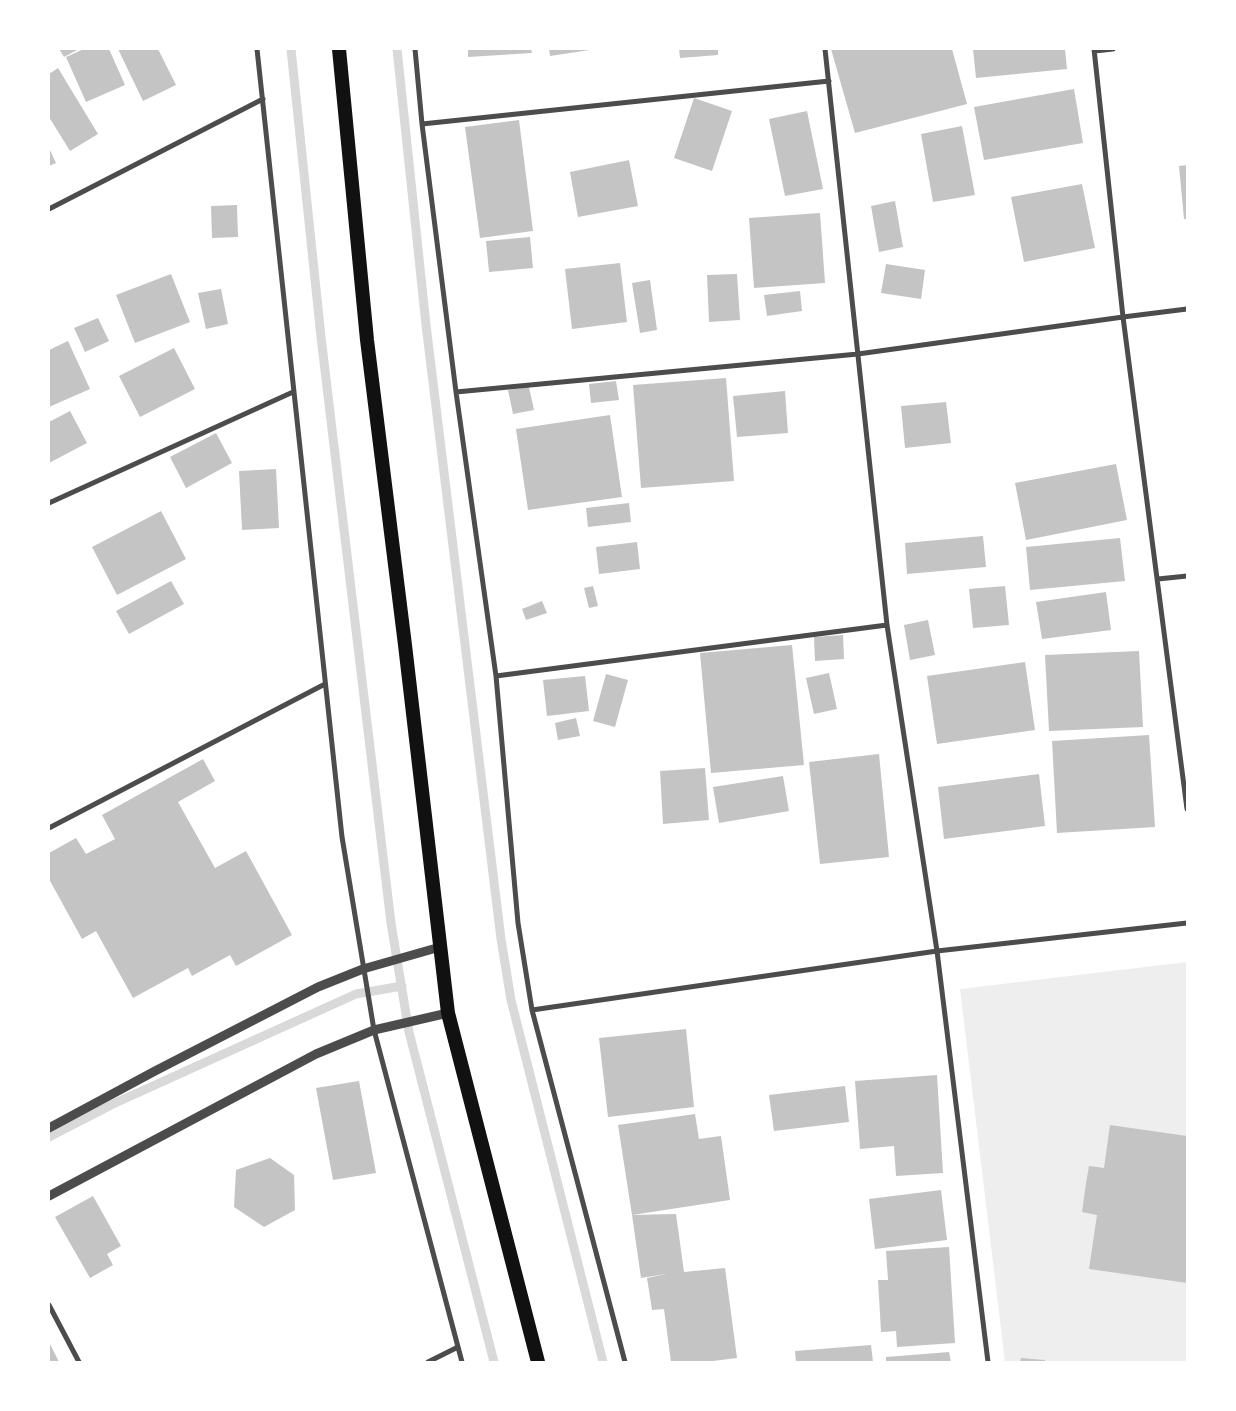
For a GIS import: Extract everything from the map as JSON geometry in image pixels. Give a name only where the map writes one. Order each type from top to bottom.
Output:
[{"type":"highway","points":[[339,49],[367,340],[448,1013],[538,1362]]},
{"type":"street","points":[[257,49],[342,837],[374,1030],[462,1362]]},
{"type":"street","points":[[415,49],[422,124],[456,392],[496,676],[518,923],[532,1010],[625,1362]]},
{"type":"street","points":[[825,49],[887,625],[936,951],[988,1362]]},
{"type":"street","points":[[1113,49],[1095,50],[1123,317],[1187,809]]},
{"type":"street","points":[[422,124],[829,81]]},
{"type":"street","points":[[49,209],[263,99]]},
{"type":"street","points":[[456,392],[858,354],[1187,309]]},
{"type":"street","points":[[49,503],[294,392]]},
{"type":"street","points":[[1158,578],[1187,576]]},
{"type":"street","points":[[496,676],[887,625]]},
{"type":"street","points":[[49,828],[325,684]]},
{"type":"street","points":[[532,1010],[936,951],[1187,923]]},
{"type":"street","points":[[49,1128],[318,986],[363,969],[440,947]]},
{"type":"street","points":[[49,1196],[316,1054],[374,1030],[448,1013]]},
{"type":"street","points":[[49,1305],[79,1362]]},
{"type":"street","points":[[428,1362],[458,1347]]},
{"type":"shaded area","points":[[1187,962],[1187,1362],[1005,1362],[960,989]]},
{"type":"building","points":[[59,49],[79,49],[64,57]]},
{"type":"building","points":[[84,49],[109,49],[125,85],[86,102],[66,57]]},
{"type":"building","points":[[118,49],[158,49],[176,85],[143,101]]},
{"type":"building","points":[[468,49],[531,49],[532,53],[468,57]]},
{"type":"building","points":[[549,49],[590,49],[590,50],[550,56]]},
{"type":"building","points":[[679,49],[718,49],[718,55],[680,58]]},
{"type":"building","points":[[831,49],[952,49],[967,104],[855,133]]},
{"type":"building","points":[[973,49],[1065,49],[1067,69],[976,78]]},
{"type":"building","points":[[58,68],[98,134],[70,151],[49,117],[49,74]]},
{"type":"building","points":[[1074,89],[1083,143],[984,160],[974,107]]},
{"type":"building","points":[[694,98],[732,111],[712,171],[674,158]]},
{"type":"building","points":[[807,111],[823,189],[785,196],[769,119]]},
{"type":"building","points":[[519,120],[533,231],[480,238],[465,127]]},
{"type":"building","points":[[962,126],[975,195],[933,202],[921,134]]},
{"type":"building","points":[[49,148],[56,163],[49,166]]},
{"type":"building","points":[[629,160],[638,206],[578,217],[570,172]]},
{"type":"building","points":[[1187,165],[1187,219],[1184,219],[1179,166]]},
{"type":"building","points":[[1082,184],[1095,248],[1024,262],[1011,197]]},
{"type":"building","points":[[895,201],[903,247],[879,252],[871,206]]},
{"type":"building","points":[[237,205],[238,237],[212,238],[211,206]]},
{"type":"building","points":[[820,213],[825,283],[754,288],[749,218]]},
{"type":"building","points":[[530,237],[533,268],[489,272],[486,241]]},
{"type":"building","points":[[620,263],[627,322],[572,329],[565,269]]},
{"type":"building","points":[[886,264],[925,270],[921,299],[881,293]]},
{"type":"building","points":[[171,274],[190,322],[135,343],[116,295]]},
{"type":"building","points":[[737,274],[740,320],[709,322],[707,275]]},
{"type":"building","points":[[650,280],[657,330],[640,333],[632,283]]},
{"type":"building","points":[[221,289],[228,324],[206,329],[198,293]]},
{"type":"building","points":[[800,291],[802,311],[767,316],[764,295]]},
{"type":"building","points":[[98,318],[109,341],[85,352],[74,328]]},
{"type":"building","points":[[68,341],[90,389],[49,407],[49,350]]},
{"type":"building","points":[[174,348],[195,389],[140,417],[119,376]]},
{"type":"building","points":[[726,378],[734,481],[641,488],[633,385]]},
{"type":"building","points":[[616,381],[619,400],[591,403],[589,384]]},
{"type":"building","points":[[529,387],[534,410],[513,414],[508,390]]},
{"type":"building","points":[[785,391],[788,433],[737,437],[733,396]]},
{"type":"building","points":[[946,402],[951,443],[905,448],[901,406]]},
{"type":"building","points":[[70,411],[87,443],[49,463],[49,422]]},
{"type":"building","points":[[610,415],[622,497],[528,510],[516,429]]},
{"type":"building","points":[[216,433],[232,463],[186,488],[170,457]]},
{"type":"building","points":[[1116,464],[1127,520],[1026,540],[1015,483]]},
{"type":"building","points":[[276,469],[279,528],[242,530],[239,471]]},
{"type":"building","points":[[629,503],[631,522],[588,527],[586,508]]},
{"type":"building","points":[[161,511],[186,559],[117,595],[92,547]]},
{"type":"building","points":[[983,536],[986,567],[907,574],[905,543]]},
{"type":"building","points":[[1120,538],[1125,581],[1030,590],[1026,547]]},
{"type":"building","points":[[637,542],[640,569],[599,574],[596,547]]},
{"type":"building","points":[[171,581],[184,604],[129,634],[116,611]]},
{"type":"building","points":[[593,586],[598,606],[589,608],[584,588]]},
{"type":"building","points":[[1005,586],[1009,625],[973,628],[969,589]]},
{"type":"building","points":[[1106,592],[1111,630],[1042,639],[1036,602]]},
{"type":"building","points":[[542,601],[547,613],[526,620],[522,609]]},
{"type":"building","points":[[928,620],[935,655],[910,660],[904,625]]},
{"type":"building","points":[[843,635],[844,659],[815,661],[814,637]]},
{"type":"building","points":[[792,645],[804,765],[711,773],[700,653]]},
{"type":"building","points":[[1139,651],[1143,727],[1049,731],[1045,655]]},
{"type":"building","points":[[1025,662],[1035,730],[937,744],[927,676]]},
{"type":"building","points":[[829,673],[837,709],[814,714],[806,678]]},
{"type":"building","points":[[606,674],[628,680],[615,727],[593,721]]},
{"type":"building","points":[[585,676],[589,711],[547,716],[543,680]]},
{"type":"building","points":[[576,718],[580,736],[558,740],[555,723]]},
{"type":"building","points":[[1149,735],[1155,827],[1057,833],[1052,741]]},
{"type":"building","points":[[879,754],[889,857],[820,864],[809,762]]},
{"type":"building","points":[[203,759],[215,781],[178,802],[215,868],[246,851],[292,935],[236,966],[230,955],[192,976],[188,968],[133,998],[96,931],[82,939],[49,879],[49,853],[76,838],[86,854],[115,839],[102,815]]},
{"type":"building","points":[[705,768],[709,820],[663,824],[660,771]]},
{"type":"building","points":[[1039,774],[1045,826],[944,839],[938,787]]},
{"type":"building","points":[[783,776],[789,811],[719,823],[713,787]]},
{"type":"building","points":[[686,1029],[694,1107],[608,1117],[599,1038]]},
{"type":"building","points":[[937,1075],[943,1173],[896,1176],[894,1146],[860,1149],[855,1081]]},
{"type":"building","points":[[359,1081],[376,1173],[333,1180],[316,1088]]},
{"type":"building","points":[[845,1086],[849,1122],[774,1131],[769,1095]]},
{"type":"building","points":[[695,1114],[699,1139],[721,1136],[730,1200],[632,1215],[618,1125]]},
{"type":"building","points":[[1110,1125],[1187,1136],[1187,1283],[1089,1269],[1097,1215],[1082,1212],[1086,1183],[1089,1166],[1104,1168]]},
{"type":"building","points":[[270,1158],[294,1175],[295,1210],[264,1227],[234,1207],[236,1170]]},
{"type":"building","points":[[941,1190],[947,1240],[875,1249],[869,1199]]},
{"type":"building","points":[[93,1196],[121,1246],[107,1254],[113,1265],[90,1278],[55,1217]]},
{"type":"building","points":[[676,1214],[684,1272],[725,1268],[737,1358],[705,1362],[671,1362],[664,1309],[652,1310],[647,1278],[666,1274],[641,1278],[632,1215]]},
{"type":"building","points":[[949,1247],[955,1343],[897,1347],[896,1331],[881,1332],[878,1280],[888,1280],[886,1251]]},
{"type":"building","points":[[49,1342],[59,1362],[49,1362]]},
{"type":"building","points":[[871,1345],[873,1362],[796,1362],[795,1351]]},
{"type":"building","points":[[949,1352],[951,1362],[886,1362],[886,1357]]},
{"type":"building","points":[[1021,1358],[1045,1360],[1045,1362],[1020,1362]]},
{"type":"waterway","points":[[291,49],[321,337],[391,923],[409,1032],[494,1362]]},
{"type":"waterway","points":[[397,49],[426,325],[501,939],[511,1000],[603,1362]]},
{"type":"waterway","points":[[49,1137],[113,1104],[356,994],[402,986]]}]
